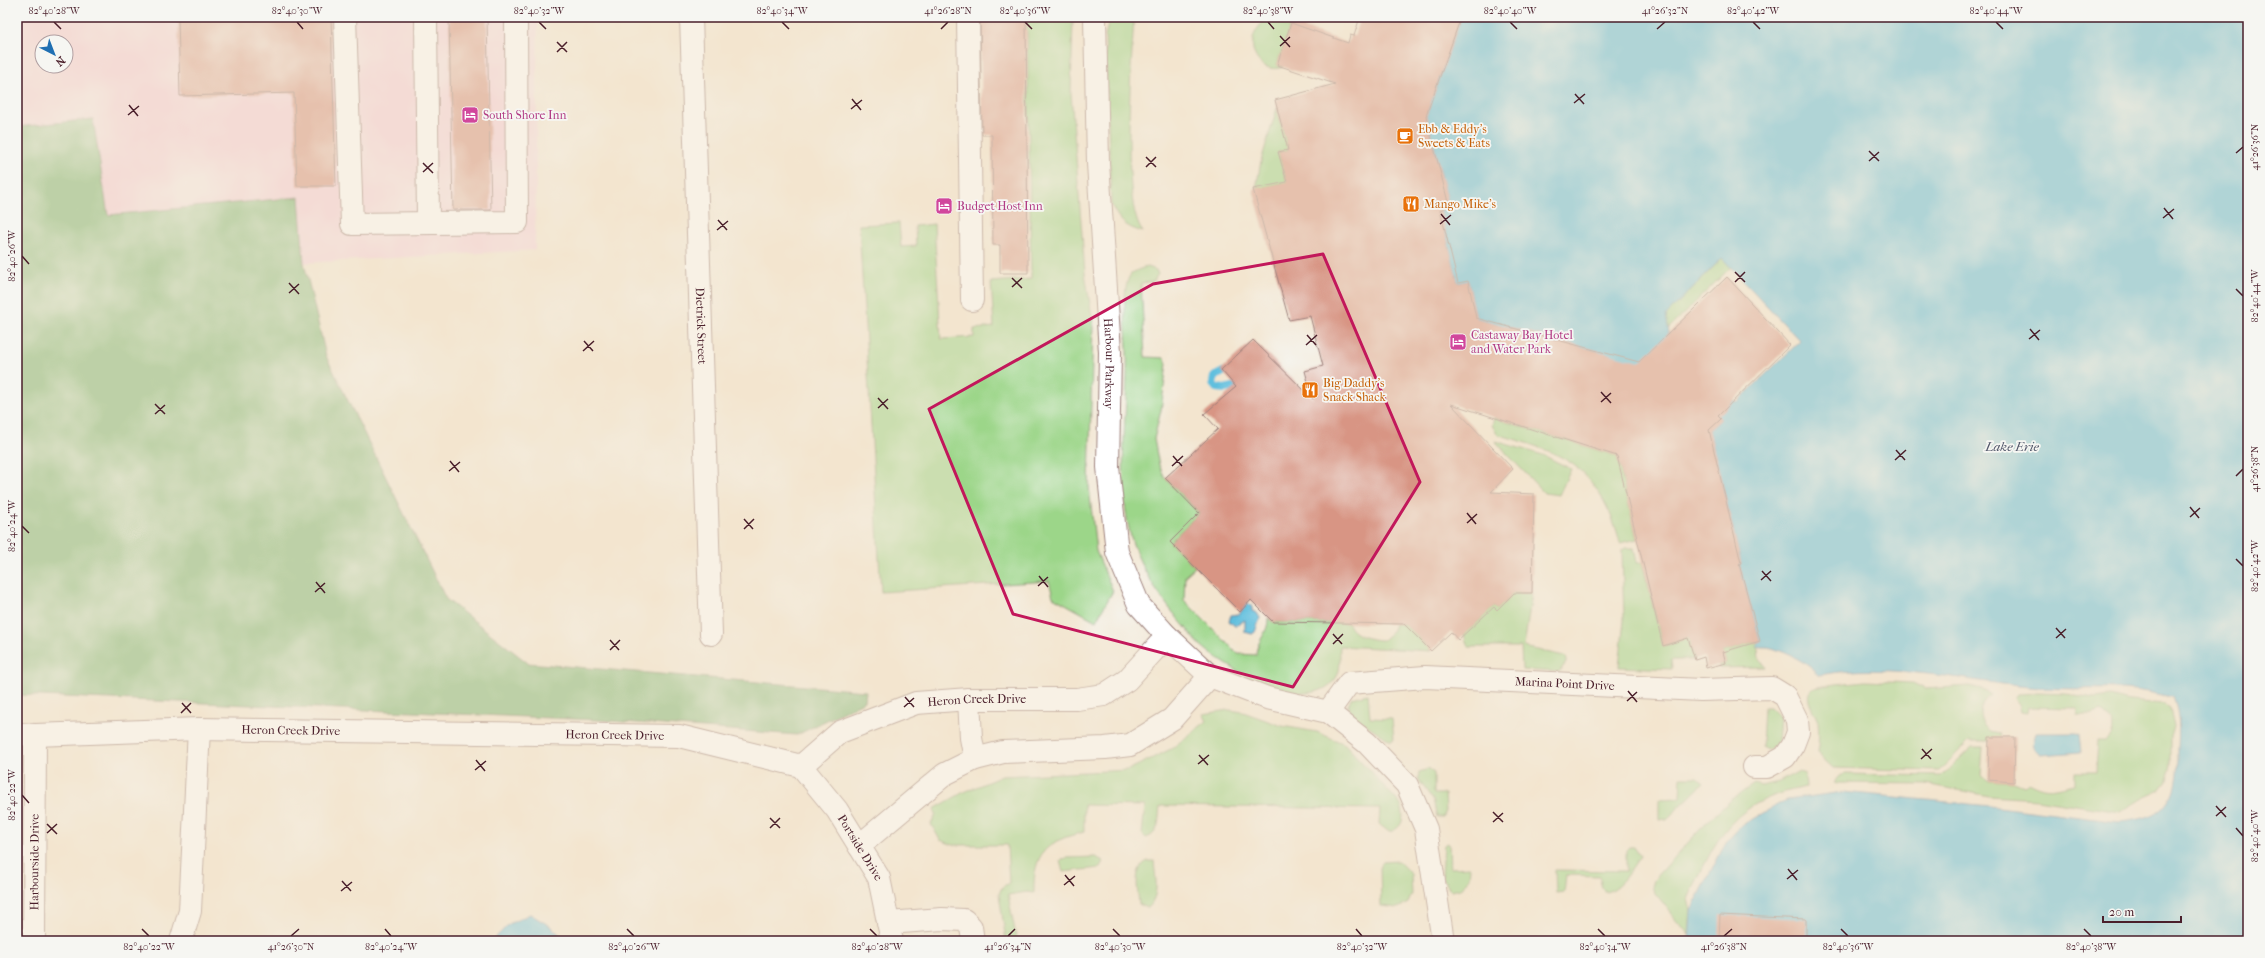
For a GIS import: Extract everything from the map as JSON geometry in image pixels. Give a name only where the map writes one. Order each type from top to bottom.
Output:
[{"type":"street","points":[[344,17],[352,224],[517,222],[516,17]]},
{"type":"street","points":[[426,17],[428,223]]},
{"type":"street","name":"Dietrick Street","points":[[691,17],[711,634]]},
{"type":"street","points":[[968,17],[972,300]]},
{"type":"street","name":"Harbour Parkway","points":[[1095,17],[1098,163],[1110,352],[1108,467],[1116,552],[1139,605],[1167,636],[1210,676]]},
{"type":"street","name":"Heron Creek Drive","points":[[26,735],[199,729],[679,736],[801,766],[840,732],[916,703],[969,699],[1077,700],[1104,695],[1127,680],[1167,636]]},
{"type":"street","points":[[858,846],[945,774],[975,759],[1003,752],[1092,749],[1130,745],[1172,719],[1210,676],[1267,698],[1328,712],[1367,743],[1407,785],[1426,829],[1443,941]]},
{"type":"street","name":"Marina Point Drive","points":[[1328,712],[1350,683],[1425,676],[1701,690],[1772,688],[1785,696],[1797,720],[1798,732],[1793,745],[1785,757],[1767,767],[1754,767]]},
{"type":"street","points":[[969,699],[971,738],[975,759]]},
{"type":"street","points":[[181,941],[190,911],[199,729]]},
{"type":"street","name":"Harbourside Drive","points":[[26,735],[34,941]]},
{"type":"street","name":"Portside Drive","points":[[801,766],[837,810],[879,878],[890,932]]},
{"type":"street","points":[[890,932],[942,919],[964,920],[971,927],[973,941]]},
{"type":"highlighted area","points":[[1323,254],[1420,482],[1293,687],[1013,614],[929,409],[1153,284]]},
{"type":"shaded area","points":[[17,17],[538,17],[535,250],[304,263],[299,197],[108,215],[93,119],[17,127]]},
{"type":"green space","points":[[1027,17],[1073,17],[1071,93],[1085,273],[1093,323],[1089,487],[1096,551],[1113,591],[1096,621],[1053,597],[1049,581],[881,592],[859,225],[899,223],[901,247],[916,246],[915,226],[934,224],[941,339],[974,337],[974,329],[994,327],[991,282],[1031,279]]},
{"type":"green space","points":[[1110,17],[1134,17],[1129,129],[1130,163],[1132,193],[1136,217],[1143,232],[1132,228],[1123,222],[1111,204],[1105,36]]},
{"type":"green space","points":[[1271,17],[1289,18],[1298,26],[1291,23],[1277,65],[1283,67],[1273,68],[1264,66],[1258,60],[1254,52],[1253,43],[1255,33],[1261,24]]},
{"type":"green space","points":[[1277,108],[1288,150],[1278,152],[1287,182],[1256,189],[1261,161]]},
{"type":"green space","points":[[93,119],[108,215],[299,197],[304,263],[326,356],[446,599],[528,663],[866,691],[865,701],[797,735],[596,720],[17,695],[17,127]]},
{"type":"green space","points":[[1722,258],[1731,267],[1667,330],[1666,315]]},
{"type":"green space","points":[[1148,267],[1156,270],[1158,274],[1153,282],[1141,283],[1145,357],[1165,358],[1167,364],[1161,410],[1154,439],[1159,465],[1165,478],[1199,513],[1170,542],[1195,567],[1185,576],[1184,600],[1238,654],[1256,655],[1258,645],[1267,628],[1268,618],[1273,622],[1348,623],[1357,634],[1378,640],[1383,640],[1392,632],[1395,624],[1404,624],[1431,651],[1340,646],[1340,667],[1338,674],[1336,678],[1324,689],[1308,693],[1289,691],[1270,686],[1250,677],[1216,657],[1201,646],[1162,599],[1143,567],[1133,544],[1127,521],[1124,497],[1123,472],[1127,372],[1125,310],[1126,289],[1131,274],[1139,269]]},
{"type":"green space","points":[[1494,418],[1617,456],[1637,539],[1620,543],[1617,531],[1607,507],[1600,495],[1584,474],[1574,465],[1563,458],[1531,444],[1497,434],[1492,425]]},
{"type":"green space","points":[[1495,441],[1543,455],[1571,469],[1559,495],[1544,493]]},
{"type":"green space","points":[[1626,548],[1634,548],[1637,563],[1642,562],[1663,646],[1688,638],[1695,660],[1671,660],[1672,669],[1619,667],[1624,620],[1622,550]]},
{"type":"green space","points":[[1514,593],[1532,593],[1524,647],[1564,656],[1567,659],[1566,663],[1559,672],[1522,670],[1521,647],[1468,647],[1464,635],[1494,607],[1497,610]]},
{"type":"green space","points":[[1757,642],[1759,658],[1765,667],[1719,668],[1719,665],[1726,663],[1723,652]]},
{"type":"green space","points":[[1865,681],[1913,683],[1925,689],[1969,686],[1981,689],[1991,695],[1982,705],[1980,718],[1987,729],[2000,734],[2001,738],[1989,737],[1989,741],[1969,741],[1939,771],[1833,768],[1817,753],[1819,737],[1818,722],[1809,702],[1809,693],[1814,688]]},
{"type":"green space","points":[[1368,694],[1370,718],[1392,719],[1394,739],[1391,741],[1350,714],[1348,706],[1351,698]]},
{"type":"green space","points":[[2017,694],[2066,694],[2096,698],[2110,696],[2129,701],[2164,704],[2170,708],[2174,727],[2171,737],[2171,766],[2166,783],[2161,790],[2143,798],[2120,812],[2037,799],[1989,796],[1926,784],[1833,783],[1839,776],[1846,774],[1941,776],[1972,747],[1983,747],[1981,775],[1988,780],[2014,782],[2024,786],[2028,782],[2041,788],[2052,789],[2075,784],[2075,772],[2096,772],[2098,741],[2106,741],[2110,737],[2113,730],[2112,721],[2102,712],[2093,715],[2077,715],[2077,708],[2028,707],[2027,713],[2021,712],[2019,704],[2014,698]]},
{"type":"green space","points":[[1764,707],[1770,707],[1780,717],[1778,742],[1768,750],[1762,747]]},
{"type":"green space","points":[[1229,710],[1243,712],[1282,726],[1317,732],[1345,744],[1401,805],[1403,814],[1402,822],[1397,828],[1389,832],[1379,824],[1380,809],[1160,806],[1158,825],[1154,833],[1146,838],[1142,834],[1145,806],[1084,805],[1084,832],[1060,840],[1044,851],[1039,858],[1036,868],[1034,893],[1027,892],[1008,895],[1017,941],[1006,941],[999,894],[1002,887],[1009,883],[1007,845],[953,845],[940,840],[931,824],[936,815],[934,809],[962,793],[1002,776],[1128,770],[1171,749],[1207,721],[1203,714]]},
{"type":"green space","points":[[1428,769],[1434,773],[1434,794],[1445,794],[1446,811],[1443,817],[1437,817],[1433,800],[1418,779],[1419,772]]},
{"type":"green space","points":[[1799,771],[1805,773],[1806,787],[1781,793],[1760,802],[1744,812],[1730,825],[1719,839],[1688,899],[1691,911],[1689,935],[1655,893],[1652,887],[1654,880],[1705,824],[1731,800],[1754,784],[1761,786],[1779,782]]},
{"type":"green space","points":[[1681,777],[1697,777],[1704,783],[1667,819],[1659,820],[1659,799],[1680,798]]},
{"type":"green space","points":[[1446,843],[1449,845],[1450,868],[1470,867],[1469,878],[1461,889],[1451,891],[1442,877],[1444,845]]},
{"type":"green space","points":[[1629,847],[1634,847],[1640,856],[1626,877],[1613,889],[1607,892],[1603,889],[1600,876],[1566,875],[1564,892],[1556,893],[1555,870],[1626,871],[1626,850]]},
{"type":"green space","points":[[1096,857],[1103,861],[1100,868],[1063,872],[1060,861],[1065,858]]},
{"type":"green space","points":[[1148,861],[1154,861],[1156,892],[1147,908],[1139,904],[1137,880],[1140,869],[1143,864]]},
{"type":"green space","points":[[1398,861],[1411,874],[1412,894],[1408,903],[1398,908],[1381,906],[1380,864],[1383,862]]},
{"type":"water","name":"Lake Erie","points":[[1461,17],[2248,17],[2248,941],[1689,941],[1691,911],[1726,842],[1742,825],[1786,800],[1843,792],[1990,806],[2119,822],[2137,819],[2151,815],[2161,809],[2168,801],[2173,791],[2178,765],[2179,728],[2177,710],[2173,697],[2126,689],[2039,688],[1897,671],[1845,671],[1819,675],[1803,662],[1791,655],[1770,647],[1756,646],[1757,642],[1760,641],[1739,564],[1741,563],[1709,430],[1721,419],[1718,416],[1734,400],[1737,402],[1800,341],[1722,258],[1666,315],[1669,333],[1644,364],[1476,318],[1468,281],[1458,283],[1440,210],[1449,206],[1426,116]]},
{"type":"water","points":[[1247,604],[1252,605],[1252,611],[1257,613],[1260,618],[1255,632],[1252,634],[1245,632],[1245,620],[1235,626],[1229,621],[1231,615],[1239,614]]},
{"type":"water","points":[[2036,733],[2079,734],[2081,752],[2040,755],[2034,747]]},
{"type":"water","points":[[530,914],[550,926],[567,941],[492,941],[509,924]]},
{"type":"building","points":[[178,17],[331,17],[336,186],[297,186],[294,93],[180,96]]},
{"type":"building","name":"South Shore Inn","points":[[449,17],[487,17],[491,210],[453,210]]},
{"type":"building","points":[[980,17],[1026,17],[1028,273],[1000,273],[1000,245],[993,245],[992,135],[982,135]]},
{"type":"building","name":"Castaway Bay Hotel and Water Park","points":[[1360,17],[1461,17],[1426,116],[1449,206],[1440,210],[1458,283],[1468,281],[1476,318],[1639,362],[1727,277],[1790,345],[1718,416],[1721,419],[1709,430],[1741,563],[1739,564],[1760,641],[1723,652],[1726,663],[1706,668],[1704,657],[1695,660],[1688,638],[1663,646],[1617,456],[1451,404],[1513,469],[1491,492],[1534,494],[1532,593],[1514,593],[1497,610],[1494,607],[1458,640],[1451,632],[1431,651],[1404,624],[1273,622],[1251,600],[1240,612],[1170,542],[1199,513],[1165,478],[1218,429],[1204,414],[1236,387],[1221,370],[1253,340],[1313,399],[1305,371],[1323,366],[1310,316],[1289,320],[1253,189],[1287,182],[1278,152],[1288,150],[1275,100],[1335,84],[1277,65],[1291,23],[1348,43],[1350,35],[1354,36]]},
{"type":"building","points":[[1989,737],[2015,737],[2014,782],[1988,780]]},
{"type":"building","points":[[1720,915],[1806,919],[1806,941],[1719,941]]},
{"type":"waterway","points":[[1223,372],[1214,377],[1213,383],[1216,388],[1225,389],[1237,386]]},
{"type":"place","name":"South Shore Inn","points":[[470,115]]},
{"type":"place","name":"Ebb & Eddy's Sweets & Eats","points":[[1405,136]]},
{"type":"place","name":"Mango Mike's","points":[[1411,204]]},
{"type":"place","name":"Budget Host Inn","points":[[944,206]]},
{"type":"place","name":"Castaway Bay Hotel and Water Park","points":[[1458,342]]},
{"type":"place","name":"Big Daddy's Snack Shack","points":[[1310,390]]}]
